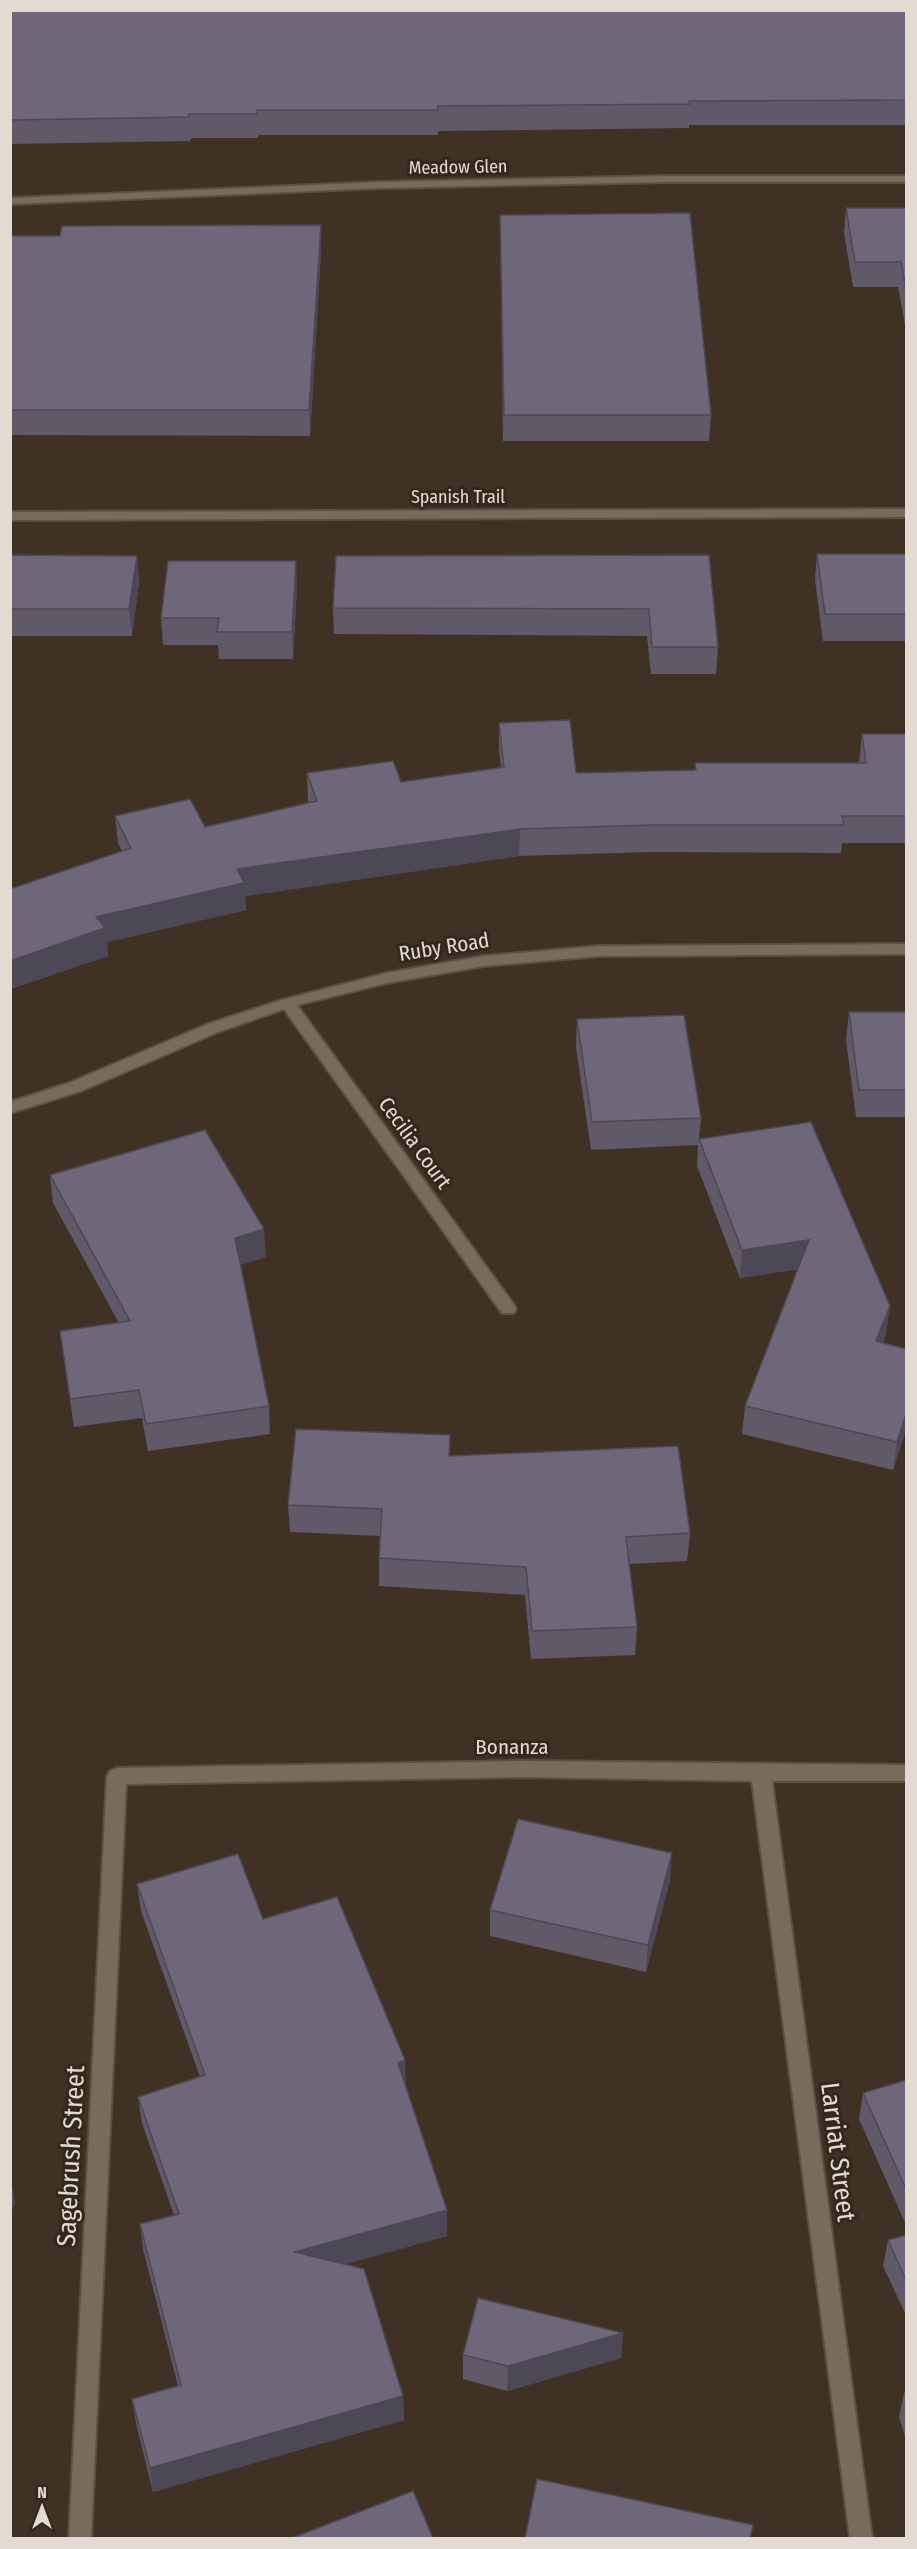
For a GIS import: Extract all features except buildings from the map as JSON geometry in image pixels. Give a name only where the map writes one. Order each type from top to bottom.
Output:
[{"type":"street","name":"Meadow Glen","points":[[10,201],[417,184],[668,179],[906,179]]},
{"type":"street","name":"Spanish Trail","points":[[10,516],[906,513]]},
{"type":"street","name":"Ruby Road","points":[[10,1108],[75,1087],[213,1028],[287,1003],[387,978],[462,965],[599,951],[906,949]]},
{"type":"street","name":"Cecilia Court","points":[[287,1003],[508,1309]]},
{"type":"street","name":"Bonanza","points":[[117,1776],[524,1769],[906,1773]]},
{"type":"street","name":"Larriat Street","points":[[761,1773],[861,2538]]},
{"type":"street","name":"Sagebrush Street","points":[[80,2538],[117,1776]]}]
